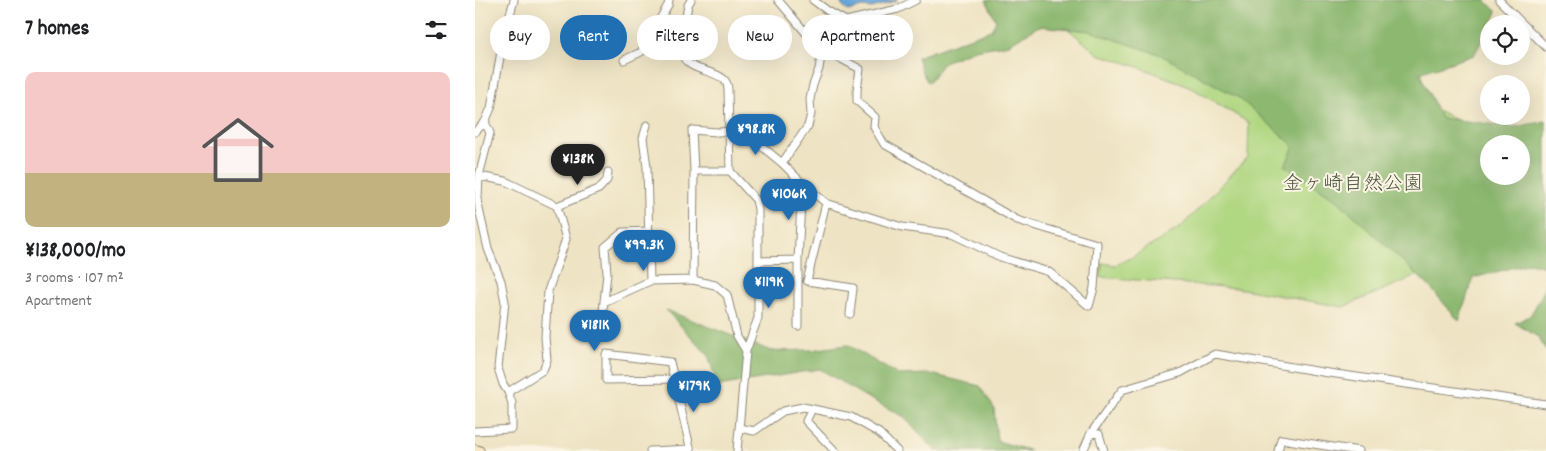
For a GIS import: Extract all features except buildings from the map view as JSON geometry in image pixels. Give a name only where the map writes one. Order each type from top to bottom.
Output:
[{"type":"street","points":[[475,132],[485,122],[491,108],[503,40],[514,0]]},
{"type":"street","points":[[627,59],[641,52],[669,0]]},
{"type":"street","points":[[691,0],[688,5],[682,47],[683,56],[688,63],[727,82],[729,171],[756,200],[759,209],[758,318],[746,351],[737,451]]},
{"type":"street","points":[[778,0],[802,28]]},
{"type":"street","points":[[813,0],[827,11],[846,21],[898,9],[916,0]]},
{"type":"street","points":[[1499,0],[1546,47]]},
{"type":"street","points":[[782,163],[808,126],[811,114],[810,99],[820,60]]},
{"type":"street","points":[[693,280],[692,130],[717,132],[743,131],[826,203],[902,227],[952,234],[1000,257],[1049,272],[1089,306],[1095,288],[1097,244],[1017,220],[884,144],[874,127],[875,117],[857,101],[860,69],[843,60]]},
{"type":"street","points":[[475,431],[512,429],[512,403],[498,368],[505,302],[501,281],[488,249],[479,209],[479,176],[490,133],[485,122]]},
{"type":"street","points":[[647,125],[643,138],[647,167],[650,281]]},
{"type":"street","points":[[693,171],[729,171]]},
{"type":"street","points":[[479,176],[505,181],[557,206],[599,189],[607,180],[608,172]]},
{"type":"street","points":[[798,326],[801,183]]},
{"type":"street","points":[[826,203],[807,281],[853,288],[850,314]]},
{"type":"street","points":[[508,392],[543,370],[547,360],[545,337],[548,291],[566,239],[557,206]]},
{"type":"street","points":[[602,321],[607,273],[605,247],[623,232],[649,231]]},
{"type":"street","points":[[758,260],[798,260]]},
{"type":"street","points":[[604,302],[650,281],[693,280],[715,285],[727,295],[737,336],[746,351]]},
{"type":"street","points":[[650,451],[691,450],[671,362],[605,354],[606,380],[674,379]]},
{"type":"street","points":[[1083,451],[1091,433],[1122,390],[1180,373],[1215,354],[1323,372],[1546,404]]},
{"type":"street","points":[[740,428],[754,431],[783,411],[803,407],[851,417],[879,433],[897,451]]},
{"type":"street","points":[[812,409],[806,421],[835,451]]},
{"type":"street","points":[[1091,433],[1099,434],[1104,451]]},
{"type":"street","points":[[1279,451],[1281,439],[1359,451]]},
{"type":"street","points":[[475,450],[479,451]]},
{"type":"green space","name":"金ヶ崎自然公園","points":[[986,0],[1485,0],[1497,12],[1496,15],[1480,15],[1480,44],[1474,55],[1419,73],[1441,118],[1480,123],[1480,125],[1515,127],[1546,121],[1546,267],[1530,263],[1473,278],[1459,321],[1429,286],[1337,200],[1285,166],[1294,146],[1239,98],[1161,55],[1090,31],[1039,26],[1009,44],[975,50],[944,62],[928,83],[917,57],[991,30],[996,21]]},
{"type":"green space","name":"金ヶ崎自然公園","points":[[1049,13],[1421,69],[1429,106],[1487,135],[1480,135],[1480,185],[1525,185],[1447,263],[1343,307],[1237,288],[1100,277],[1102,263],[1115,265],[1131,258],[1181,227],[1248,157],[1249,123],[1189,86],[1098,54]]},
{"type":"green space","name":"金ヶ崎自然公園","points":[[1546,164],[1530,180],[1530,172]]},
{"type":"green space","points":[[1546,280],[1546,350],[1538,337],[1515,323],[1530,316],[1542,295]]},
{"type":"green space","points":[[666,310],[771,351],[811,350],[848,345],[898,375],[931,374],[980,386],[994,408],[997,441],[1032,451],[936,451],[903,416],[866,397],[820,369],[718,386],[708,355]]},
{"type":"water","points":[[841,0],[898,0],[872,8],[863,7],[848,11],[842,6]]}]
